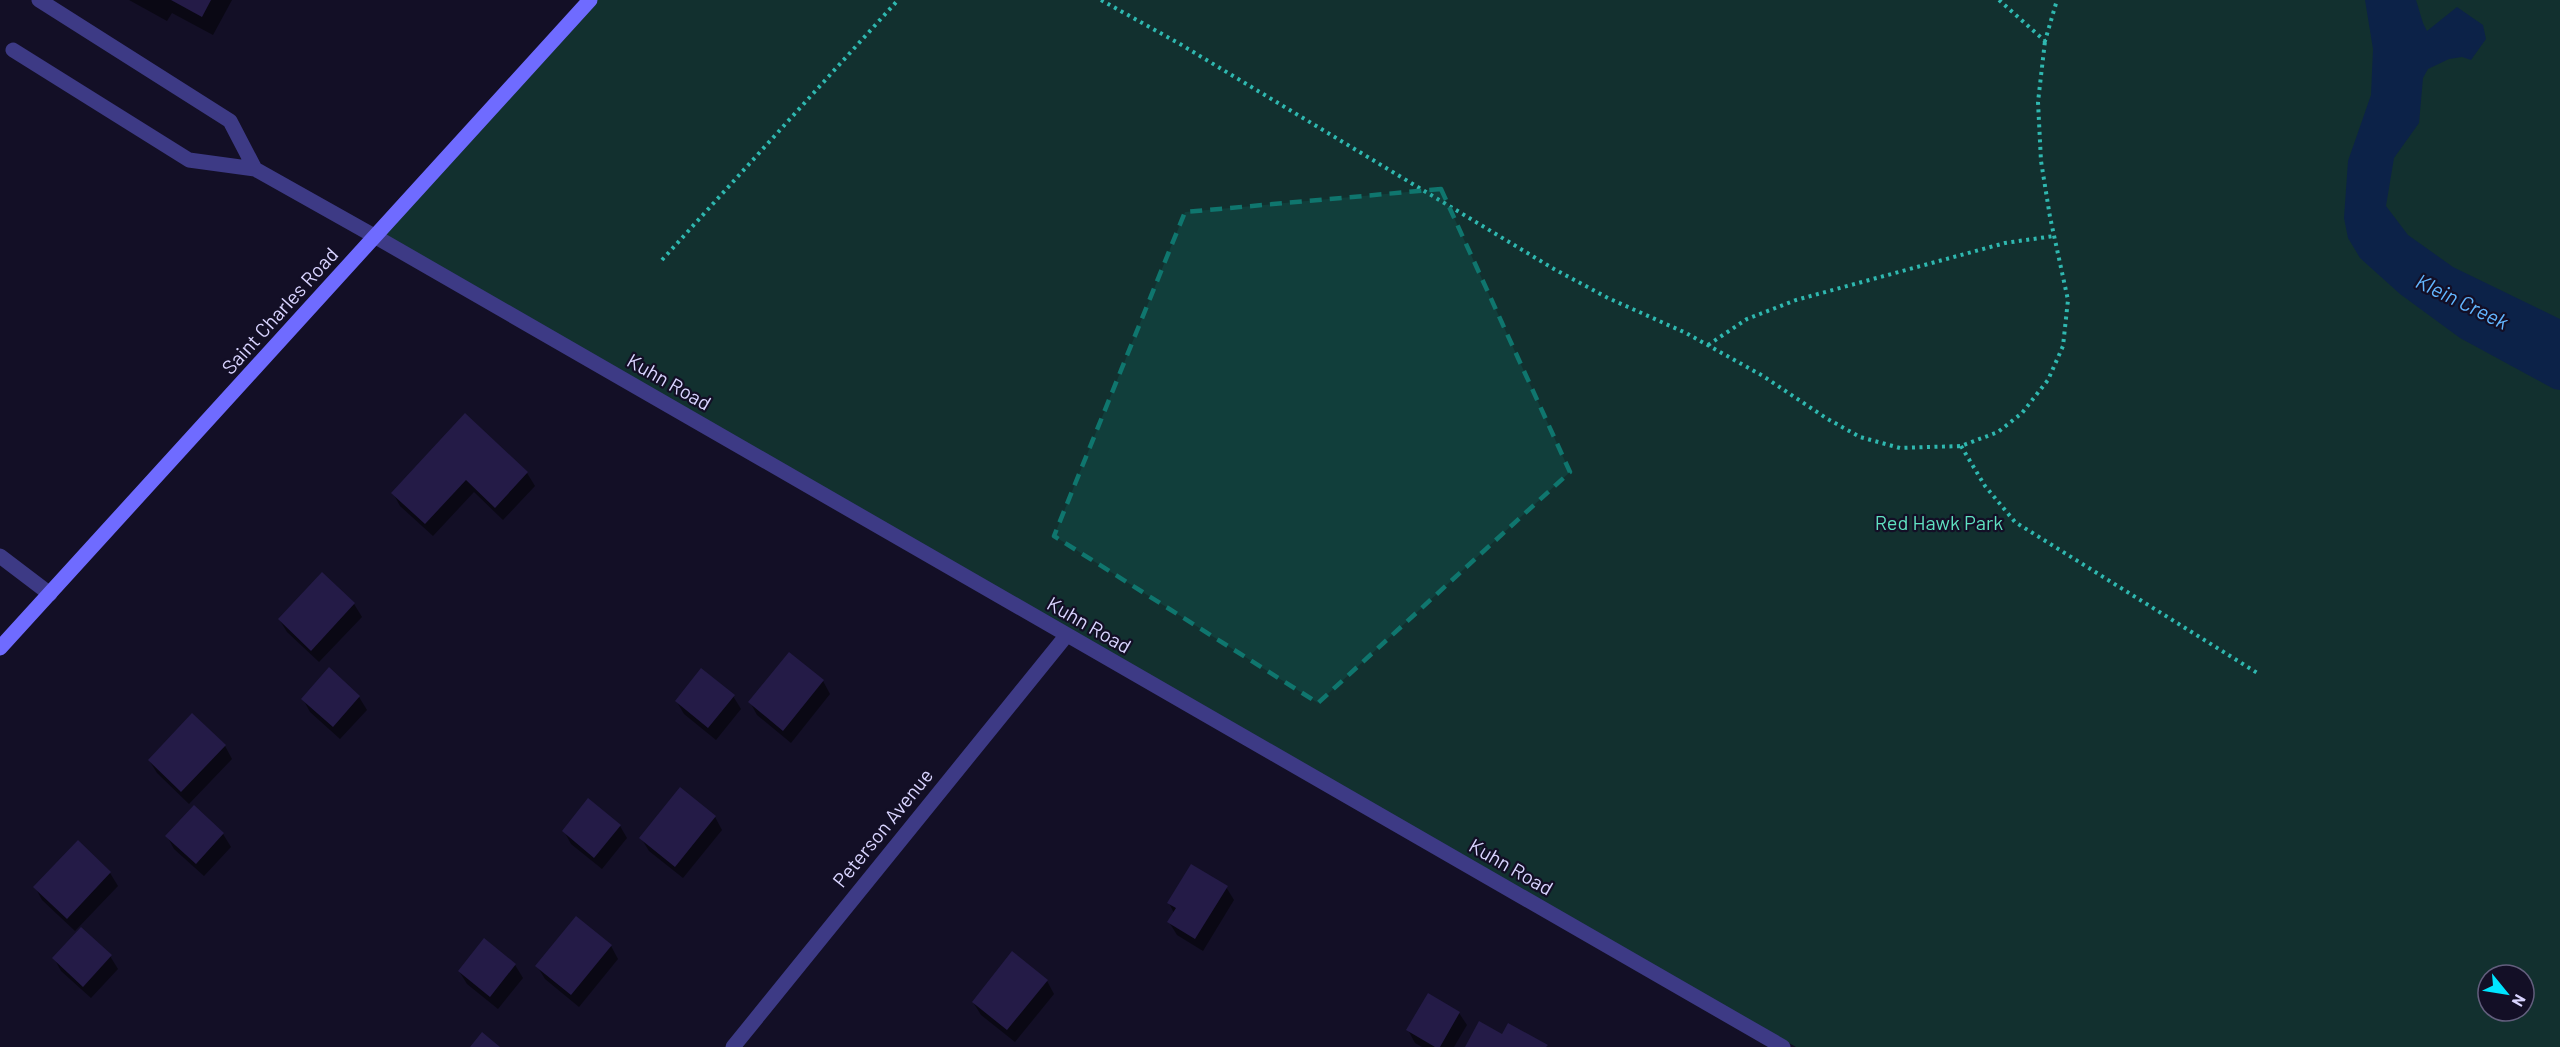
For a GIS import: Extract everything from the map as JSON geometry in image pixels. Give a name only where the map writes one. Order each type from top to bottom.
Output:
[{"type":"street","points":[[39,0],[230,121],[255,169]]},
{"type":"street","name":"Saint Charles Road","points":[[0,648],[590,0]]},
{"type":"street","points":[[13,50],[189,160],[255,169]]},
{"type":"street","name":"Kuhn Road","points":[[255,169],[1776,1045]]},
{"type":"street","points":[[0,556],[50,594]]},
{"type":"street","name":"Peterson Avenue","points":[[733,1047],[1066,636]]},
{"type":"path","points":[[662,260],[898,0]]},
{"type":"path","points":[[1101,0],[1180,44],[1554,268],[1608,298],[1708,345],[1860,437],[1900,448],[1960,446],[1998,432],[2022,413],[2048,380],[2063,346],[2068,300],[2041,161],[2038,102],[2045,41],[2057,0]]},
{"type":"path","points":[[1999,0],[2045,41]]},
{"type":"path","points":[[1708,345],[1747,319],[1796,300],[2004,243],[2054,236]]},
{"type":"path","points":[[1960,446],[1985,486],[2015,522],[2259,674]]},
{"type":"highlighted area","points":[[1441,189],[1570,472],[1318,703],[1054,536],[1185,212]]},
{"type":"green space","name":"Red Hawk Park","points":[[586,0],[2560,0],[2560,1047],[1796,1047],[368,238]]},
{"type":"water","name":"Klein Creek","points":[[2365,0],[2416,0],[2427,31],[2457,7],[2483,25],[2486,39],[2471,60],[2462,57],[2449,59],[2428,69],[2423,78],[2419,123],[2394,158],[2386,206],[2408,235],[2453,267],[2560,319],[2560,390],[2554,389],[2460,338],[2400,294],[2360,258],[2348,238],[2344,218],[2348,161],[2371,95],[2373,49]]},
{"type":"building","points":[[171,0],[211,0],[202,17]]},
{"type":"building","points":[[465,413],[528,472],[495,508],[466,480],[425,524],[391,493]]},
{"type":"building","points":[[322,572],[355,603],[311,651],[278,619]]},
{"type":"building","points":[[789,652],[824,680],[783,731],[748,702]]},
{"type":"building","points":[[329,667],[360,696],[333,727],[301,699]]},
{"type":"building","points":[[701,668],[735,695],[708,728],[675,701]]},
{"type":"building","points":[[192,713],[226,745],[181,792],[148,760]]},
{"type":"building","points":[[680,787],[716,816],[675,867],[639,838]]},
{"type":"building","points":[[588,798],[621,825],[594,858],[562,831]]},
{"type":"building","points":[[194,805],[224,833],[196,864],[165,836]]},
{"type":"building","points":[[78,840],[111,872],[67,919],[33,887]]},
{"type":"building","points":[[1191,864],[1228,886],[1195,939],[1167,922],[1176,908],[1167,903]]},
{"type":"building","points":[[576,916],[612,945],[571,995],[535,966]]},
{"type":"building","points":[[81,927],[112,955],[83,987],[52,958]]},
{"type":"building","points":[[484,938],[516,964],[490,997],[458,971]]},
{"type":"building","points":[[1012,951],[1048,980],[1007,1030],[972,1002]]},
{"type":"building","points":[[1428,993],[1460,1012],[1440,1047],[1435,1047],[1406,1030]]},
{"type":"building","points":[[1479,1021],[1502,1034],[1508,1023],[1548,1045],[1546,1047],[1465,1047]]},
{"type":"building","points":[[482,1032],[500,1047],[470,1047]]}]
